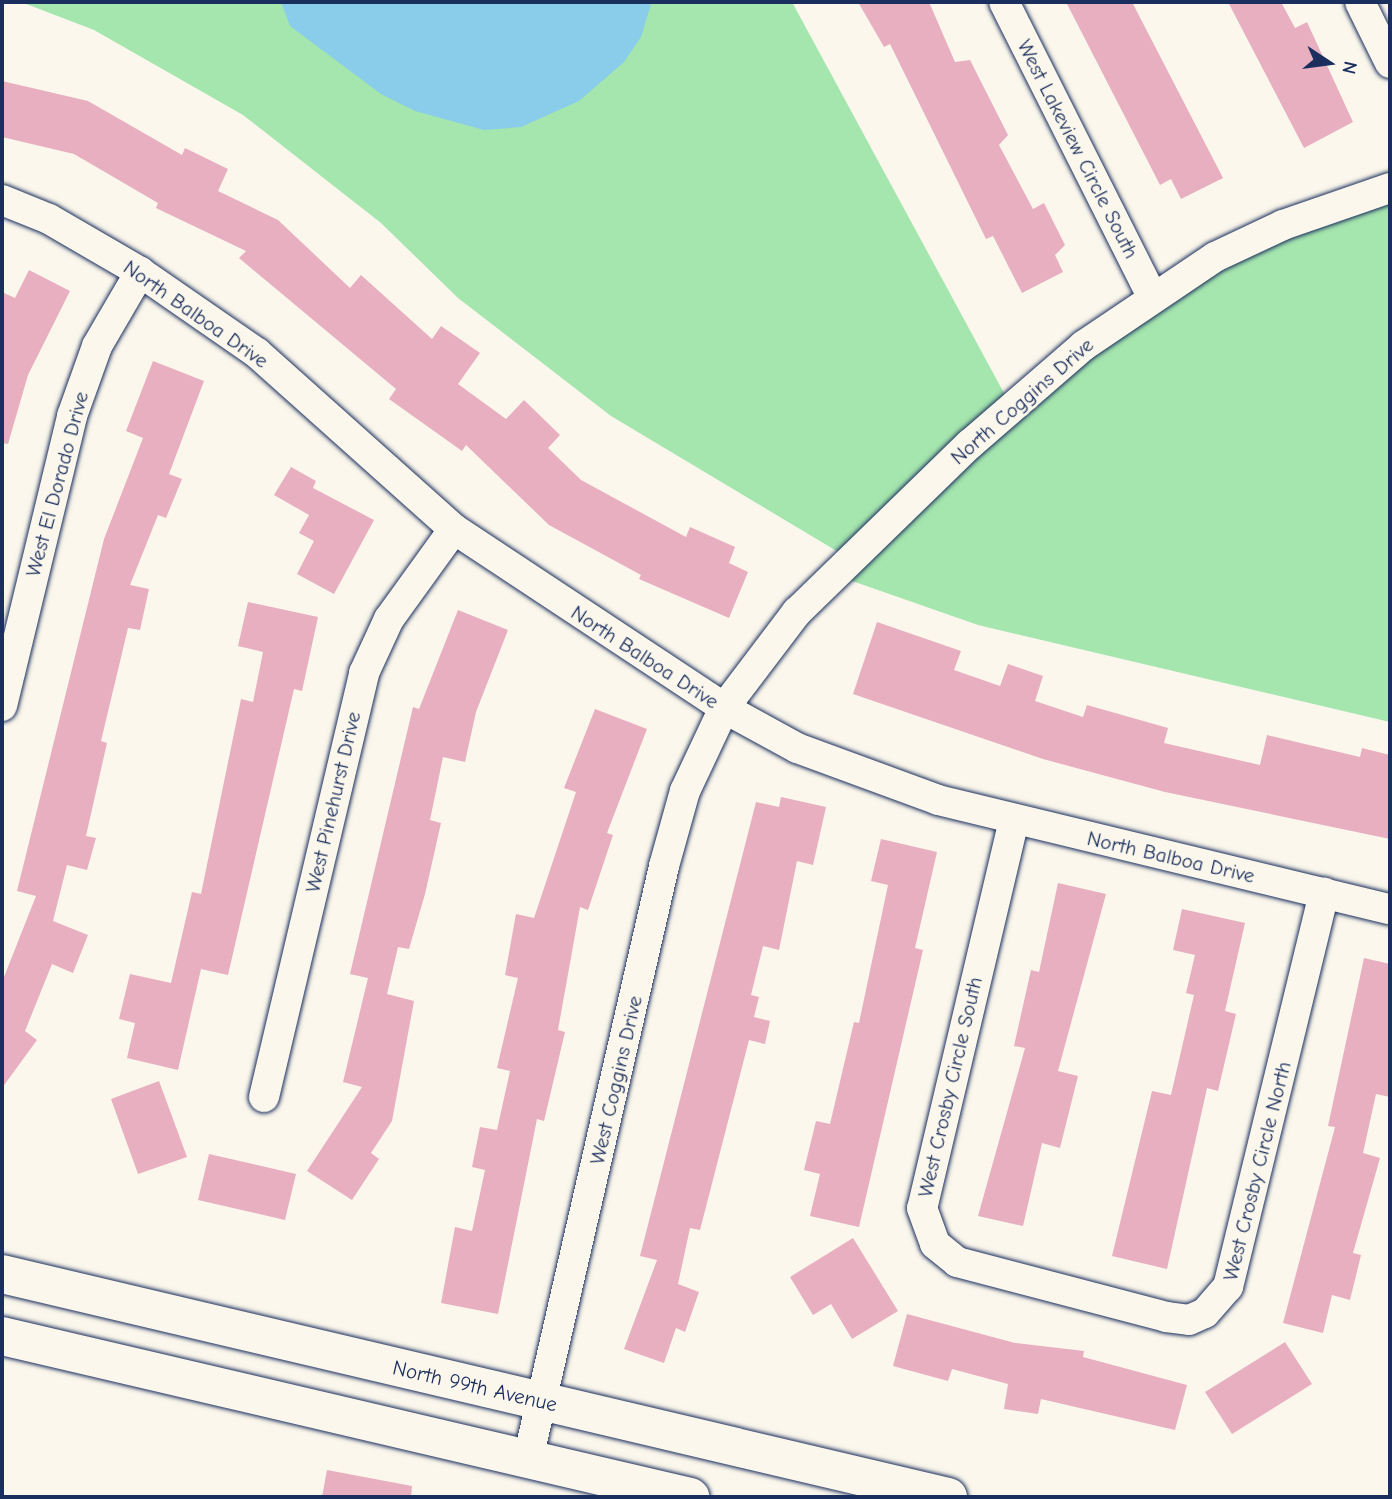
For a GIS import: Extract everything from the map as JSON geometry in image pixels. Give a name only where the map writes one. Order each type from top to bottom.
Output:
[{"type":"main road","name":"North 99th Avenue","points":[[2,1274],[948,1497]]},
{"type":"main road","points":[[116,1363],[130,1304]]},
{"type":"main road","points":[[2,1336],[690,1497]]},
{"type":"street","name":"West Lakeview Circle South","points":[[1003,2],[1152,296]]},
{"type":"street","points":[[1360,2],[1390,63]]},
{"type":"street","name":"North Coggins Drive","points":[[723,708],[797,612],[970,444],[1083,346],[1152,296],[1215,257],[1283,225],[1390,188]]},
{"type":"street","name":"North Balboa Drive","points":[[2,200],[49,219],[140,272],[257,353],[454,529],[723,708],[864,776],[1014,820],[1390,909]]},
{"type":"street","name":"West El Dorado Drive","points":[[2,706],[72,416],[97,346],[140,272]]},
{"type":"street","name":"West Pinehurst Drive","points":[[264,1097],[364,674],[389,619],[454,529]]},
{"type":"street","name":"West Coggins Drive","points":[[527,1459],[664,866],[685,791],[723,708]]},
{"type":"street","name":"West Crosby Circle South","points":[[1014,820],[922,1208],[935,1244],[957,1262],[1078,1294]]},
{"type":"street","name":"West Crosby Circle North","points":[[1078,1294],[1189,1320],[1220,1301],[1240,1255],[1324,893]]},
{"type":"green space","points":[[21,2],[792,2],[1011,406],[1152,296],[1390,188],[1390,722],[978,625],[835,575],[850,559],[611,416],[458,298],[381,223],[243,115],[94,30]]},
{"type":"water","points":[[281,2],[651,4],[641,37],[624,62],[579,101],[521,127],[484,130],[415,111],[381,94],[290,26]]},
{"type":"building","points":[[858,2],[929,2],[955,62],[970,60],[1008,135],[999,145],[1033,209],[1044,203],[1065,245],[1055,255],[1063,272],[1022,293],[993,236],[986,239],[890,44],[884,47]]},
{"type":"building","points":[[1066,2],[1132,2],[1223,178],[1181,199],[1171,179],[1160,185]]},
{"type":"building","points":[[1228,2],[1281,2],[1295,28],[1307,22],[1353,122],[1304,148]]},
{"type":"building","points":[[2,81],[88,101],[182,155],[185,148],[228,169],[218,191],[278,220],[350,288],[361,275],[432,339],[441,326],[480,353],[458,384],[506,419],[524,400],[560,435],[548,448],[581,480],[686,537],[690,527],[735,547],[729,563],[748,572],[729,618],[639,579],[641,575],[549,525],[466,445],[462,451],[389,399],[396,389],[239,258],[246,251],[156,208],[158,203],[74,154],[2,137]]},
{"type":"building","points":[[29,270],[70,291],[28,375],[8,444],[2,443],[2,292],[15,298]]},
{"type":"building","points":[[153,361],[204,381],[169,474],[182,479],[166,518],[158,515],[130,585],[149,589],[140,630],[128,628],[101,741],[107,743],[86,836],[96,838],[87,870],[67,865],[53,921],[88,935],[73,973],[52,964],[25,1031],[37,1040],[2,1088],[2,982],[36,896],[17,891],[104,539],[143,438],[126,431]]},
{"type":"building","points":[[291,467],[316,481],[313,488],[374,520],[334,594],[297,574],[314,541],[299,533],[309,515],[274,495]]},
{"type":"building","points":[[248,602],[318,617],[302,691],[294,689],[228,975],[201,969],[178,1070],[127,1058],[135,1023],[119,1019],[130,974],[171,983],[192,892],[201,894],[241,699],[253,702],[263,652],[238,646]]},
{"type":"building","points":[[458,610],[508,630],[476,712],[465,762],[443,757],[430,820],[441,823],[425,894],[409,949],[398,947],[387,994],[414,1001],[392,1121],[371,1153],[379,1159],[352,1200],[307,1171],[362,1087],[343,1082],[368,978],[350,974],[413,707],[419,709]]},
{"type":"building","points":[[877,622],[961,651],[954,670],[1000,686],[1008,664],[1043,676],[1035,701],[1083,717],[1087,705],[1168,728],[1164,743],[1260,765],[1267,735],[1360,757],[1362,748],[1390,755],[1390,839],[1165,792],[1043,759],[853,694]]},
{"type":"building","points":[[595,709],[647,729],[607,833],[613,835],[588,910],[580,907],[558,1030],[565,1032],[544,1121],[537,1119],[498,1314],[441,1303],[455,1227],[472,1231],[485,1170],[472,1167],[480,1127],[497,1130],[510,1071],[497,1068],[518,978],[505,975],[516,914],[534,918],[576,792],[564,788]]},
{"type":"building","points":[[781,797],[826,807],[813,865],[797,861],[779,950],[763,946],[751,995],[759,997],[754,1017],[770,1021],[765,1044],[749,1040],[700,1230],[690,1228],[678,1284],[699,1292],[685,1332],[676,1328],[664,1363],[624,1349],[657,1260],[640,1256],[756,802],[779,807]]},
{"type":"building","points":[[881,839],[937,852],[915,948],[923,950],[859,1227],[810,1216],[820,1174],[804,1170],[816,1121],[830,1124],[854,1022],[859,1023],[888,885],[871,881]]},
{"type":"building","points":[[1058,883],[1106,894],[1058,1071],[1078,1076],[1060,1148],[1042,1143],[1023,1226],[978,1216],[1025,1048],[1014,1046],[1031,970],[1039,972]]},
{"type":"building","points":[[1182,909],[1245,923],[1225,1011],[1236,1014],[1218,1091],[1207,1088],[1167,1269],[1112,1256],[1152,1091],[1171,1095],[1194,995],[1186,993],[1195,955],[1173,950]]},
{"type":"building","points":[[1364,958],[1390,964],[1390,1097],[1376,1094],[1363,1153],[1380,1158],[1353,1253],[1361,1255],[1350,1300],[1332,1295],[1323,1333],[1283,1323],[1335,1127],[1328,1126]]},
{"type":"building","points":[[159,1081],[187,1157],[138,1174],[111,1099]]},
{"type":"building","points":[[209,1154],[296,1174],[285,1220],[198,1200]]},
{"type":"building","points":[[853,1238],[898,1311],[852,1339],[831,1304],[813,1315],[790,1277]]},
{"type":"building","points":[[907,1314],[1015,1343],[1084,1351],[1083,1357],[1187,1385],[1175,1430],[1041,1399],[1038,1414],[1004,1409],[1008,1384],[952,1369],[948,1381],[893,1366]]},
{"type":"building","points":[[1285,1342],[1312,1384],[1232,1434],[1205,1392]]},
{"type":"building","points":[[327,1470],[412,1486],[411,1497],[322,1497]]}]
